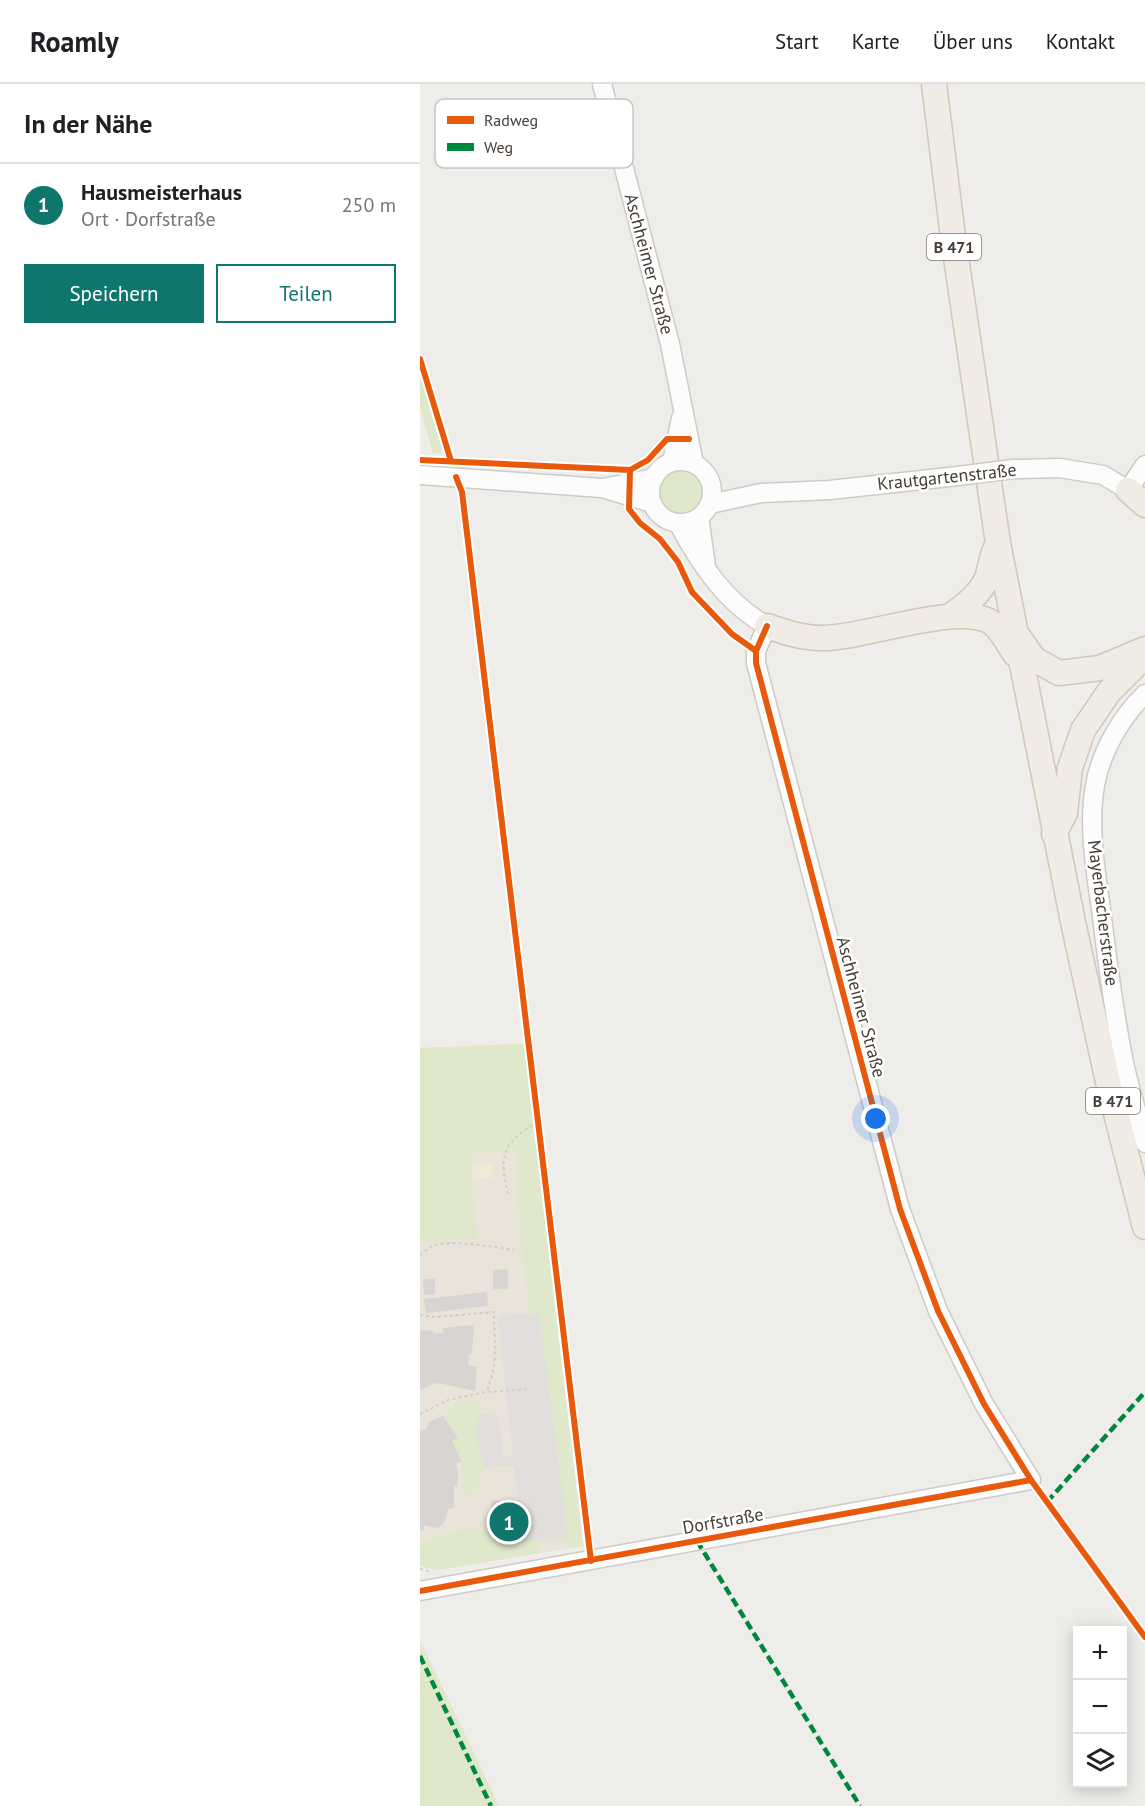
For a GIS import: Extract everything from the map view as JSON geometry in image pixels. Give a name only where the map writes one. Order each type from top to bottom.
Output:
[{"type":"main road","name":"B 471","points":[[934,84],[956,260],[998,543],[1014,630],[1054,834],[1108,1082],[1145,1227]]},
{"type":"main road","name":"B 471","points":[[950,616],[980,590],[987,577],[991,558],[998,543]]},
{"type":"main road","name":"B 471","points":[[950,616],[974,617],[991,622],[1021,663]]},
{"type":"main road","points":[[767,626],[790,634],[823,639],[950,616]]},
{"type":"main road","name":"B 471","points":[[1014,630],[1034,659],[1059,674],[1100,668],[1145,651]]},
{"type":"main road","name":"B 471","points":[[1054,834],[1065,813],[1070,768],[1083,730],[1109,692],[1138,663],[1145,651]]},
{"type":"street","name":"Aschheimer Straße","points":[[602,84],[606,99]]},
{"type":"street","name":"Aschheimer Straße","points":[[624,168],[670,344],[694,464],[701,468],[711,483]]},
{"type":"street","name":"Aschheimer Straße","points":[[672,462],[682,410]]},
{"type":"street","points":[[694,464],[672,462],[665,466],[654,478],[651,486],[652,503],[663,517],[678,523],[686,523],[704,511]]},
{"type":"street","points":[[1136,498],[1145,465]]},
{"type":"street","name":"Krautgartenstraße","points":[[711,483],[761,493],[830,490],[1013,469],[1060,468],[1103,475],[1136,498]]},
{"type":"street","points":[[420,475],[602,488],[652,503]]},
{"type":"street","points":[[602,488],[654,478]]},
{"type":"street","points":[[706,566],[704,511],[712,494],[711,483]]},
{"type":"street","name":"Krautgartenstraße","points":[[704,511],[761,493]]},
{"type":"street","points":[[678,523],[695,554],[729,599],[748,615],[767,626]]},
{"type":"street","name":"Aschheimer Straße","points":[[767,626],[756,651],[756,663],[900,1209],[938,1311],[984,1404],[1031,1480]]},
{"type":"street","name":"Mayerbacherstraße","points":[[1145,694],[1116,730],[1106,754],[1095,783],[1092,822],[1094,857],[1108,965],[1125,1064],[1145,1143]]},
{"type":"street","name":"Dorfstraße","points":[[428,1589],[1031,1480]]},
{"type":"street","points":[[420,1577],[428,1589]]},
{"type":"path","points":[[508,1194],[503,1160],[510,1141],[537,1123]]},
{"type":"path","points":[[420,1255],[432,1246],[456,1244],[482,1244],[514,1250]]},
{"type":"path","points":[[420,1316],[435,1317],[494,1312],[495,1363],[492,1379],[486,1392]]},
{"type":"path","points":[[420,1414],[448,1400],[486,1392],[530,1389]]},
{"type":"shaded area","points":[[524,1044],[583,1546],[437,1570],[420,1566],[420,1048]]},
{"type":"shaded area","points":[[539,1313],[568,1536],[524,1542],[514,1467],[484,1468],[476,1427],[479,1414],[496,1413],[503,1454],[513,1458],[498,1316]]},
{"type":"green space","points":[[420,375],[443,448],[440,453],[433,454],[420,407]]},
{"type":"green space","points":[[681,469],[697,476],[704,492],[697,508],[681,515],[665,508],[658,492],[665,476]]},
{"type":"green space","points":[[524,1044],[583,1546],[569,1548],[567,1539],[552,1541],[516,1188],[518,1148],[471,1155],[477,1239],[420,1241],[420,1048]]},
{"type":"green space","points":[[481,1400],[480,1454],[484,1468],[477,1491],[463,1497],[462,1462],[452,1441],[458,1438],[444,1415],[457,1402]]},
{"type":"green space","points":[[478,1529],[505,1539],[538,1540],[540,1553],[437,1570],[420,1566],[420,1544],[449,1533]]},
{"type":"green space","points":[[420,1640],[499,1806],[420,1806]]},
{"type":"sand","points":[[492,1163],[493,1178],[473,1179],[472,1164]]},
{"type":"building","points":[[508,1269],[508,1289],[493,1289],[493,1270]]},
{"type":"building","points":[[423,1279],[435,1279],[435,1294],[424,1295]]},
{"type":"building","points":[[487,1292],[488,1306],[426,1313],[424,1299]]},
{"type":"building","points":[[474,1325],[472,1354],[469,1354],[468,1365],[477,1367],[475,1391],[434,1383],[420,1390],[420,1330],[433,1331],[433,1334],[443,1333],[443,1328]]},
{"type":"building","points":[[443,1416],[458,1438],[452,1441],[462,1462],[456,1463],[458,1475],[457,1487],[454,1486],[454,1508],[448,1509],[444,1523],[438,1528],[424,1525],[424,1530],[420,1531],[420,1430],[426,1430],[429,1422]]},
{"type":"building","points":[[515,1500],[517,1532],[502,1533],[500,1512],[491,1512],[491,1501]]},
{"type":"marked path","points":[[1047,1502],[1145,1392]]},
{"type":"marked path","points":[[697,1541],[860,1806]]},
{"type":"marked path","points":[[420,1656],[491,1806]]},
{"type":"cycle path","points":[[420,359],[451,461]]},
{"type":"cycle path","points":[[689,439],[667,439],[648,460],[630,470],[629,509],[640,523],[660,539],[678,562],[692,592],[732,634],[756,651]]},
{"type":"cycle path","points":[[420,460],[630,470]]},
{"type":"cycle path","points":[[456,477],[462,492],[591,1561]]},
{"type":"cycle path","points":[[767,626],[756,651],[756,663],[900,1209],[938,1311],[984,1404],[1031,1480],[1145,1637]]},
{"type":"cycle path","points":[[420,1591],[1031,1480]]},
{"type":"place","name":"Hausmeisterhaus","points":[[509,1522]]}]
